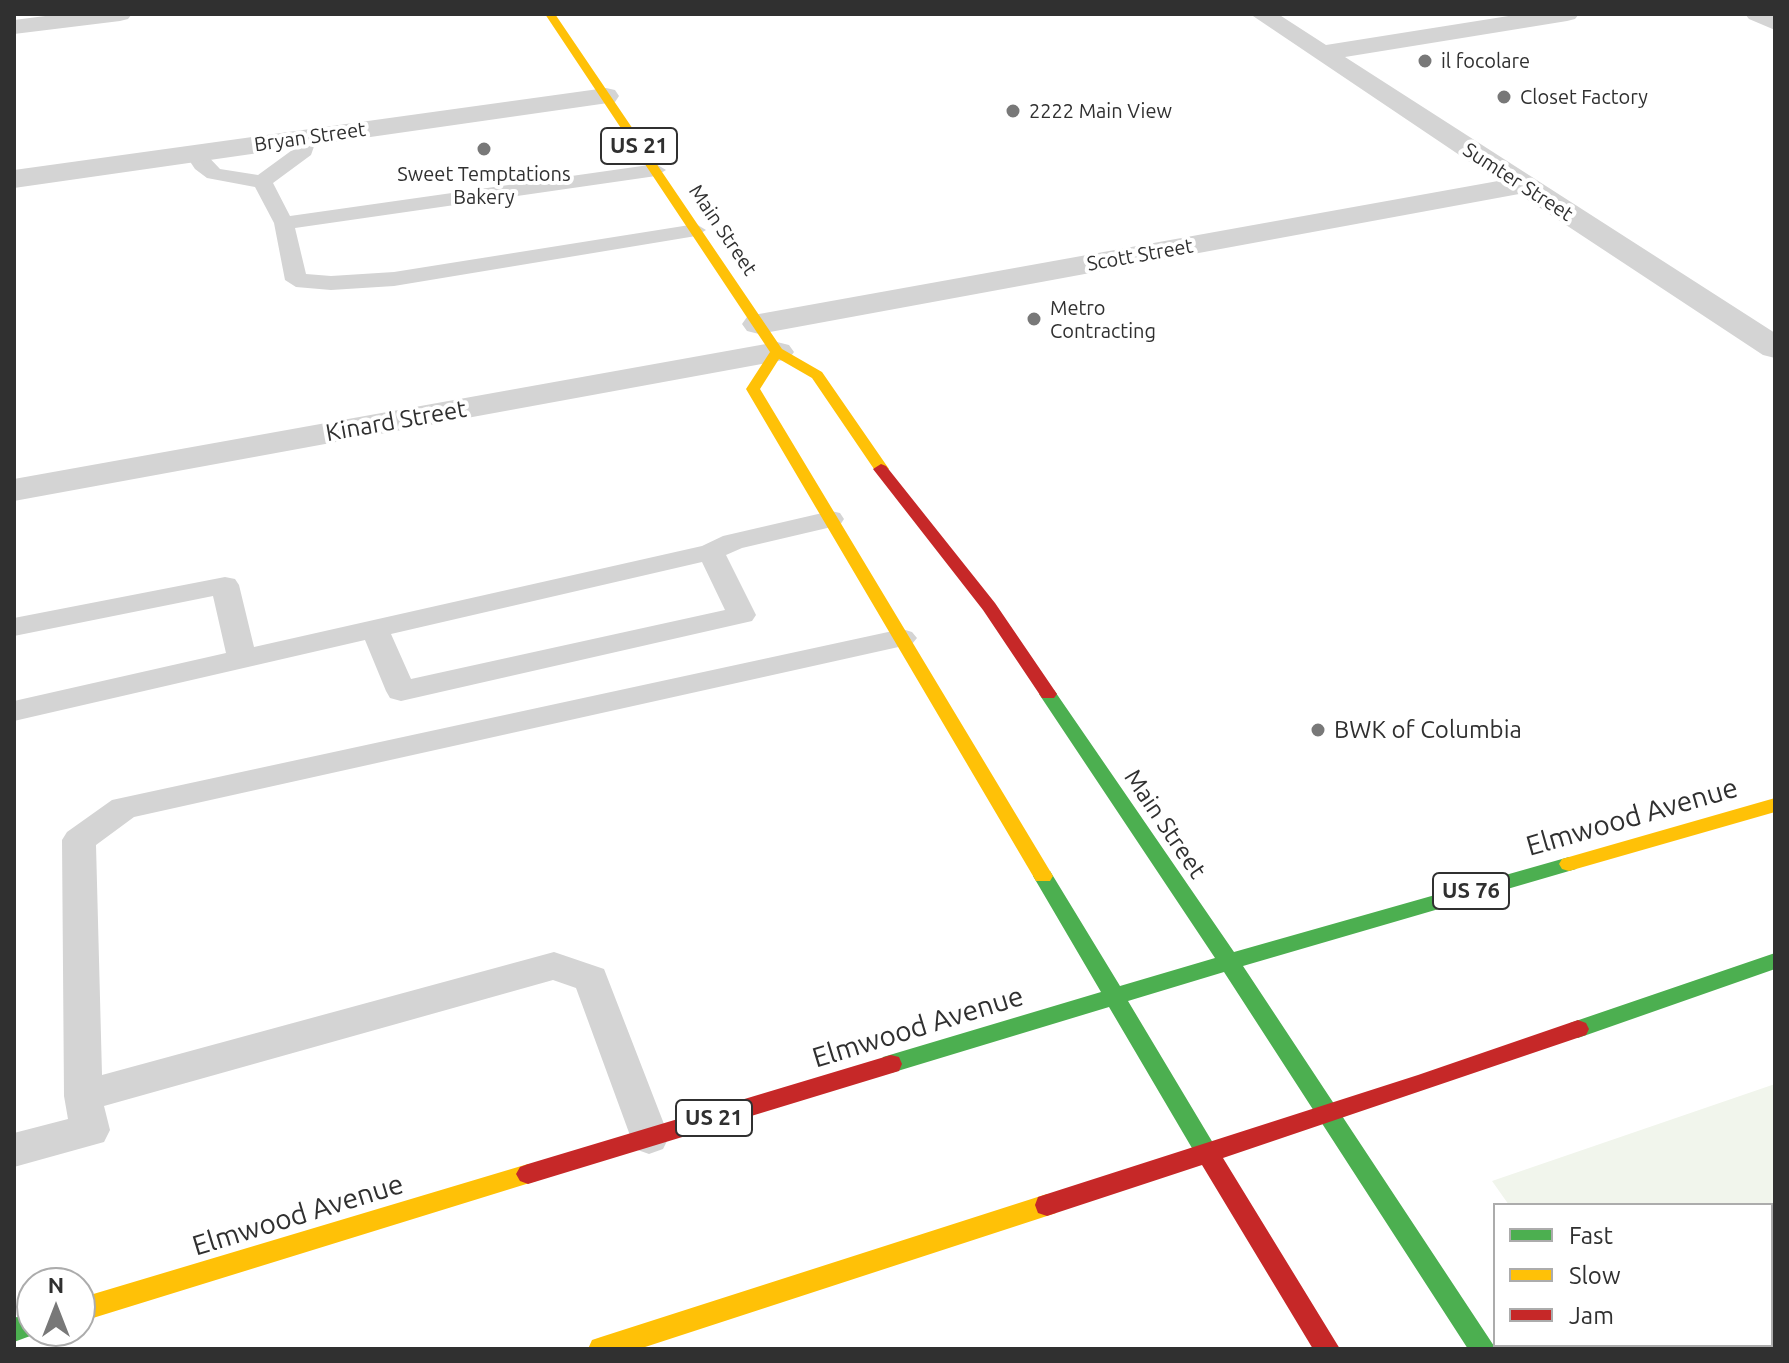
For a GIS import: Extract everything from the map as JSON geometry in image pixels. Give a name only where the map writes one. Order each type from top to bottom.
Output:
[{"type":"main road","name":"Main Street","points":[[550,14],[768,338],[817,375],[875,461],[989,607],[1229,962],[1483,1349]]},
{"type":"main road","points":[[768,338],[753,389],[1207,1153],[1327,1349]]},
{"type":"main road","name":"Elmwood Avenue","points":[[96,1305],[1229,962],[1775,805]]},
{"type":"main road","points":[[601,1349],[1435,1079],[1775,961]]},
{"type":"street","points":[[14,27],[120,14]]},
{"type":"street","name":"Sumter Street","points":[[1262,14],[1775,348]]},
{"type":"street","points":[[1322,53],[1567,14]]},
{"type":"street","points":[[1757,14],[1775,23]]},
{"type":"street","name":"Bryan Street","points":[[14,179],[606,96]]},
{"type":"street","name":"Scott Street","points":[[768,338],[1522,185]]},
{"type":"street","name":"Kinard Street","points":[[14,490],[768,338]]},
{"type":"lane","points":[[195,154],[202,165],[214,174],[262,182],[304,151],[308,138]]},
{"type":"lane","points":[[284,223],[656,170]]},
{"type":"lane","points":[[262,182],[284,223],[296,280],[331,283],[394,279],[696,230]]},
{"type":"lane","points":[[14,711],[711,552],[733,542],[831,519]]},
{"type":"lane","points":[[375,630],[401,691],[742,615],[711,552]]},
{"type":"lane","points":[[14,627],[225,585],[242,660]]},
{"type":"lane","points":[[14,1150],[90,1130],[83,1096],[79,840],[124,808],[902,638]]},
{"type":"lane","points":[[83,1096],[554,966],[591,979],[649,1137]]},
{"type":"shaded area","points":[[1775,1084],[1775,1349],[1609,1347],[1773,1347],[1773,1203],[1508,1203],[1492,1181]]},
{"type":"traffic: fast","points":[[1048,694],[1229,962],[1326,1113]]},
{"type":"traffic: fast","points":[[891,1064],[1569,864]]},
{"type":"traffic: fast","points":[[1043,876],[1207,1153]]},
{"type":"traffic: fast","points":[[1578,1029],[1775,961]]},
{"type":"traffic: fast","points":[[1326,1113],[1483,1349]]},
{"type":"traffic: slow","points":[[550,14],[777,352],[817,375],[881,469]]},
{"type":"traffic: slow","points":[[777,352],[753,389],[1043,876]]},
{"type":"traffic: slow","points":[[1569,864],[1775,805]]},
{"type":"traffic: slow","points":[[96,1305],[528,1174]]},
{"type":"traffic: slow","points":[[601,1349],[1047,1205]]},
{"type":"traffic: jam","points":[[881,469],[989,607],[1048,694]]},
{"type":"traffic: jam","points":[[1047,1205],[1420,1084],[1578,1029]]},
{"type":"traffic: jam","points":[[528,1174],[891,1064]]},
{"type":"traffic: jam","points":[[1207,1153],[1327,1349]]},
{"type":"place","name":"il focolare","points":[[1425,61]]},
{"type":"place","name":"Closet Factory","points":[[1504,97]]},
{"type":"place","name":"2222 Main View","points":[[1013,111]]},
{"type":"place","name":"Sweet Temptations Bakery","points":[[484,149]]},
{"type":"place","name":"Metro Contracting","points":[[1034,319]]},
{"type":"place","name":"BWK of Columbia","points":[[1318,730]]}]
